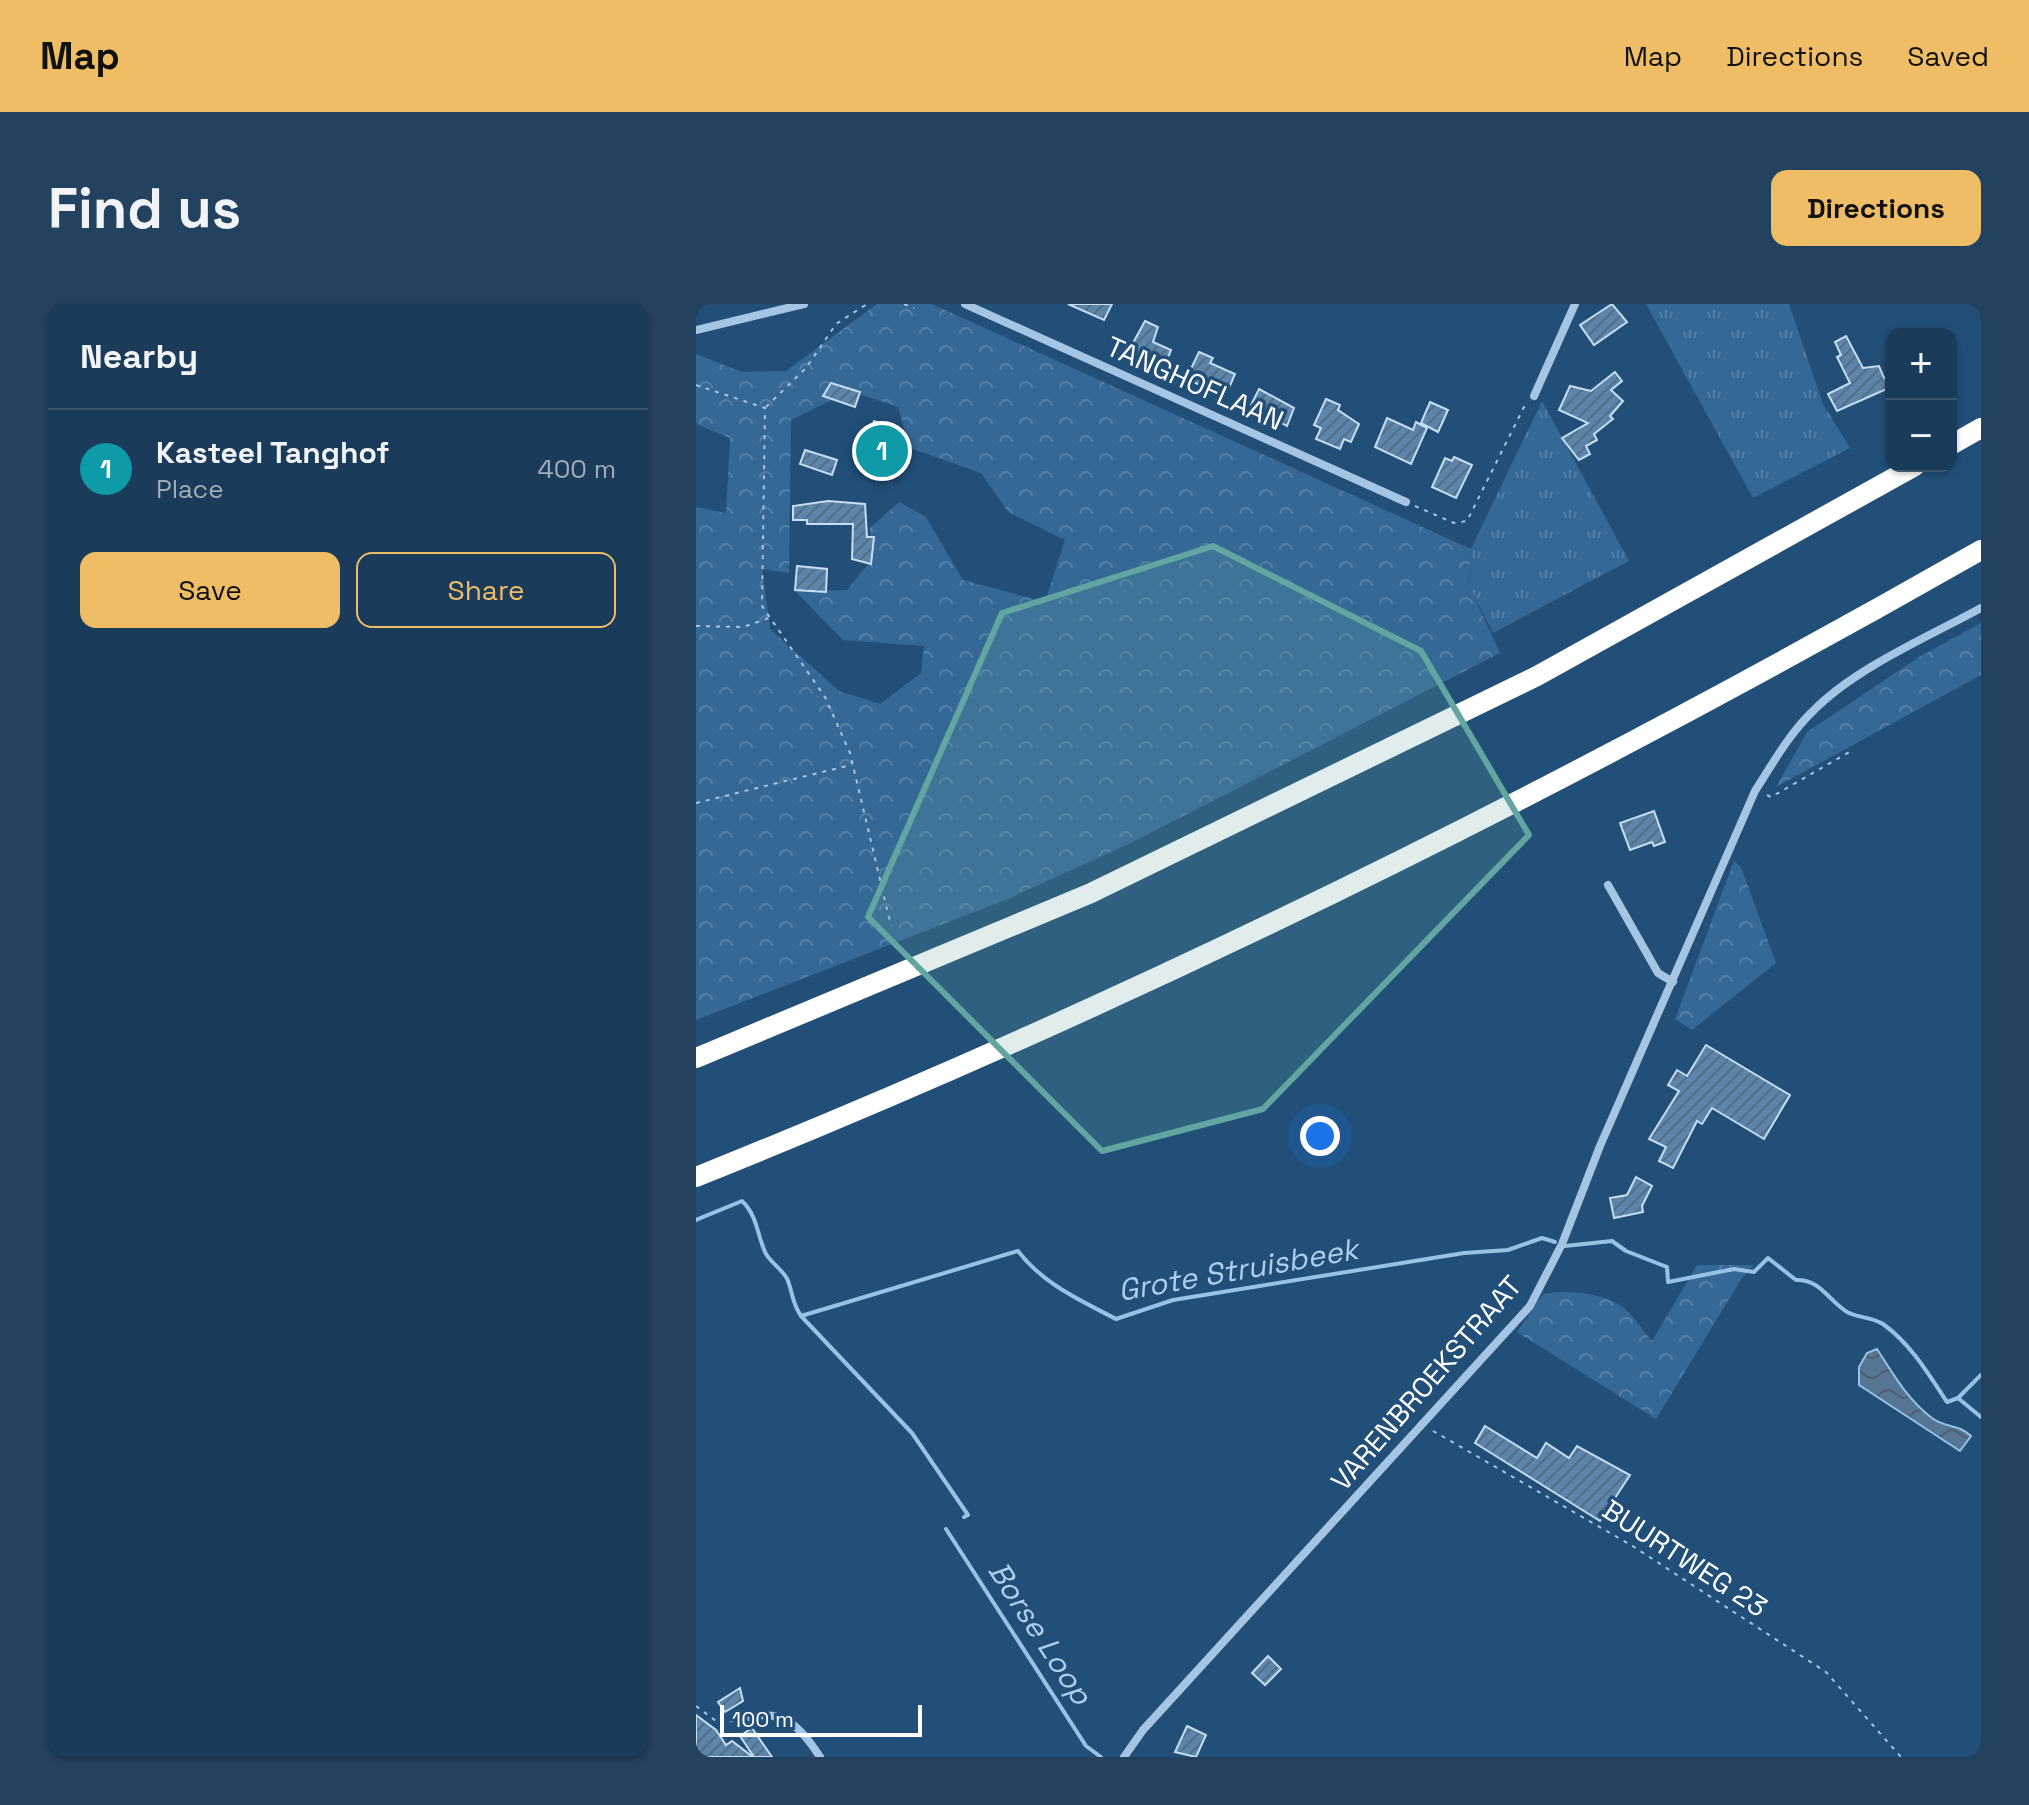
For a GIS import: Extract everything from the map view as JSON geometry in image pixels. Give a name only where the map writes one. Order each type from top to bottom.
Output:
[{"type":"highway","points":[[1957,442],[1981,428]]},
{"type":"highway","points":[[696,1058],[1091,893],[1537,676],[1904,472]]},
{"type":"highway","points":[[696,1177],[835,1122],[1071,1016],[1454,834],[1981,550]]},
{"type":"street","points":[[696,330],[804,304]]},
{"type":"street","name":"TANGHOFLAAN","points":[[965,304],[1406,502]]},
{"type":"street","points":[[1534,396],[1575,304]]},
{"type":"street","name":"VARENBROEKSTRAAT","points":[[1124,1757],[1143,1730],[1510,1330],[1545,1282],[1755,791],[1788,738],[1814,709],[1850,681],[1981,608]]},
{"type":"street","points":[[1608,885],[1658,973],[1673,982]]},
{"type":"street","points":[[750,1717],[770,1714],[783,1717],[804,1734],[820,1757]]},
{"type":"path","points":[[867,304],[854,309],[836,324],[806,368],[765,408],[762,606],[825,697],[853,765],[891,926]]},
{"type":"path","points":[[904,304],[914,308]]},
{"type":"path","points":[[696,385],[765,408]]},
{"type":"path","points":[[1406,502],[1454,523],[1467,521],[1530,395],[1534,396]]},
{"type":"path","points":[[696,626],[743,627],[769,618]]},
{"type":"path","points":[[1755,791],[1771,797],[1853,750]]},
{"type":"path","points":[[696,803],[853,765]]},
{"type":"path","name":"BUURTWEG 23","points":[[1421,1425],[1631,1545],[1826,1672],[1901,1757]]},
{"type":"path","points":[[696,1706],[720,1724],[750,1717]]},
{"type":"highlighted area","points":[[1213,546],[1421,651],[1529,835],[1263,1109],[1102,1151],[868,917],[1002,613]]},
{"type":"green space","points":[[877,304],[932,304],[1471,549],[1469,586],[1500,653],[1135,841],[1008,899],[696,1020],[696,507],[726,513],[730,438],[696,424],[696,354],[742,372],[786,371]],"holes":[[[850,391],[898,407],[910,448],[981,473],[1008,512],[1065,540],[1045,602],[963,580],[926,517],[899,502],[870,528],[871,561],[847,590],[795,591],[843,640],[924,646],[921,673],[880,704],[839,691],[770,629],[762,569],[789,573],[791,420]]]},
{"type":"green space","points":[[1646,304],[1789,304],[1823,404],[1850,448],[1753,498]]},
{"type":"green space","points":[[1542,401],[1629,561],[1493,633],[1469,586],[1471,549]]},
{"type":"green space","points":[[1981,623],[1981,675],[1776,787],[1807,732],[1919,657]]},
{"type":"green space","points":[[1734,861],[1741,867],[1776,963],[1692,1030],[1675,1019]]},
{"type":"green space","points":[[1697,1265],[1754,1265],[1742,1278],[1656,1419],[1517,1332],[1543,1294],[1573,1292],[1615,1302],[1635,1319],[1652,1341]]},
{"type":"water","points":[[1877,1349],[1923,1411],[1937,1421],[1971,1436],[1960,1451],[1859,1385],[1859,1367],[1867,1353]]},
{"type":"building","points":[[1068,304],[1112,304],[1104,320]]},
{"type":"building","points":[[1612,304],[1627,322],[1594,345],[1580,325]]},
{"type":"building","points":[[1145,321],[1158,327],[1153,342],[1171,350],[1167,360],[1162,358],[1159,364],[1127,354]]},
{"type":"building","points":[[1846,336],[1863,368],[1879,366],[1885,377],[1885,390],[1837,411],[1828,394],[1850,383],[1837,357],[1841,355],[1835,342]]},
{"type":"building","points":[[1199,352],[1213,358],[1210,363],[1235,374],[1229,388],[1204,376],[1200,385],[1186,379]]},
{"type":"building","points":[[1615,372],[1622,381],[1611,390],[1623,401],[1610,416],[1613,419],[1594,434],[1597,440],[1586,446],[1590,454],[1579,460],[1562,438],[1588,423],[1559,410],[1570,386],[1591,391]]},
{"type":"building","points":[[831,383],[860,392],[855,407],[823,396]]},
{"type":"building","points":[[1259,389],[1294,408],[1287,426],[1251,405]]},
{"type":"building","points":[[1326,399],[1340,405],[1338,410],[1359,424],[1351,442],[1344,439],[1340,449],[1316,439],[1321,428],[1314,425]]},
{"type":"building","points":[[1430,402],[1448,410],[1438,432],[1421,423]]},
{"type":"building","points":[[1387,418],[1413,430],[1416,422],[1427,428],[1411,464],[1375,447]]},
{"type":"building","points":[[874,421],[891,427],[907,440],[882,471],[877,472],[861,459]]},
{"type":"building","points":[[805,450],[837,460],[832,475],[800,464]]},
{"type":"building","points":[[1454,457],[1472,465],[1456,498],[1432,487],[1445,458],[1452,461]]},
{"type":"building","points":[[828,501],[865,504],[867,537],[874,537],[871,564],[852,559],[853,524],[807,524],[807,520],[793,520],[793,506]]},
{"type":"building","points":[[797,566],[827,569],[826,592],[795,590]]},
{"type":"building","points":[[1654,811],[1665,842],[1654,846],[1652,842],[1630,850],[1620,823]]},
{"type":"building","points":[[1706,1045],[1790,1095],[1764,1139],[1712,1108],[1702,1124],[1697,1121],[1673,1168],[1659,1161],[1666,1147],[1649,1139],[1679,1091],[1668,1085],[1677,1070],[1687,1076]]},
{"type":"building","points":[[1636,1177],[1652,1186],[1642,1206],[1643,1212],[1614,1218],[1610,1198],[1627,1195]]},
{"type":"building","points":[[1485,1426],[1537,1458],[1546,1443],[1569,1458],[1577,1446],[1630,1475],[1600,1521],[1475,1443]]},
{"type":"building","points":[[1268,1656],[1281,1669],[1265,1685],[1252,1673]]},
{"type":"building","points":[[740,1688],[743,1701],[725,1712],[718,1702]]},
{"type":"building","points":[[696,1715],[716,1730],[726,1745],[732,1741],[753,1757],[696,1757]]},
{"type":"building","points":[[1187,1726],[1206,1735],[1196,1757],[1175,1752]]},
{"type":"building","points":[[752,1728],[772,1757],[754,1757],[740,1736]]},
{"type":"waterway","name":"Grote Struisbeek","points":[[696,1220],[742,1201],[754,1219],[767,1256],[786,1277],[801,1316],[1018,1251],[1051,1282],[1116,1319],[1173,1300],[1464,1253],[1508,1250],[1542,1238],[1555,1242]]},
{"type":"waterway","name":"Grote Struisbeek","points":[[1565,1246],[1612,1241],[1626,1251],[1667,1267],[1668,1282],[1734,1269],[1754,1272],[1768,1258],[1796,1280],[1818,1287],[1847,1312],[1879,1322],[1893,1332],[1919,1360],[1947,1402],[1958,1398],[1981,1375]]},
{"type":"waterway","name":"Borse Loop","points":[[801,1316],[912,1433],[968,1515],[964,1517]]},
{"type":"waterway","points":[[1958,1398],[1981,1417]]},
{"type":"waterway","name":"Borse Loop","points":[[946,1529],[1086,1746],[1101,1757]]},
{"type":"place","name":"Kasteel Tanghof","points":[[882,451]]}]
